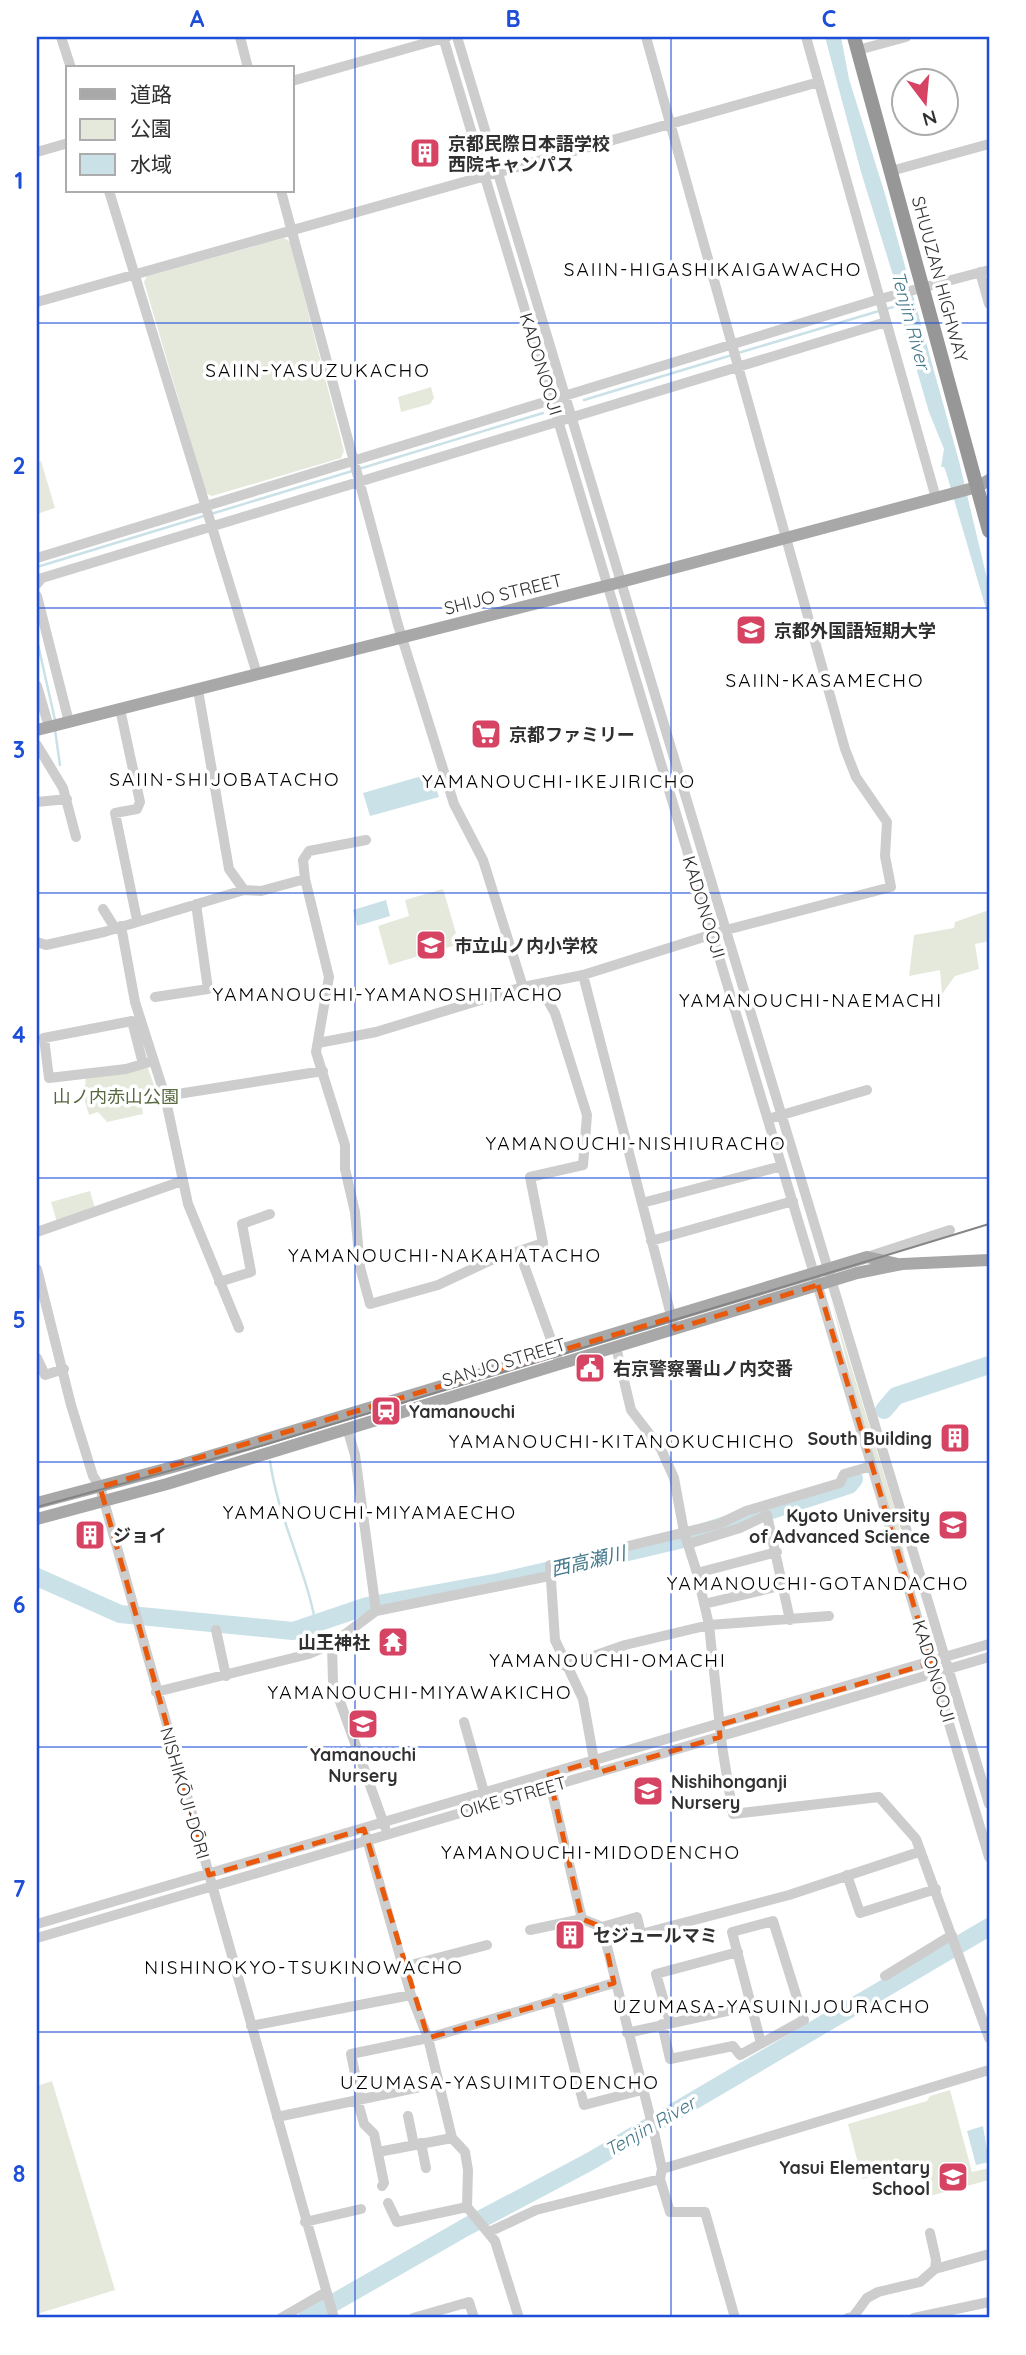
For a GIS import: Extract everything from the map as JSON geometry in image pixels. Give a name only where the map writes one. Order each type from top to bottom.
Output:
[{"type":"highway","name":"SHUUZAN HIGHWAY","points":[[856,43],[891,171],[919,289],[981,486],[989,531]]},
{"type":"main road","name":"SHIJO STREET","points":[[54,726],[607,586],[981,486]]},
{"type":"main road","name":"SANJO STREET","points":[[831,1275],[867,1257],[902,1264]]},
{"type":"main road","name":"SANJO STREET","points":[[37,1503],[557,1358],[831,1275],[902,1264],[989,1260]]},
{"type":"main road","name":"SANJO STREET","points":[[37,1519],[347,1428],[557,1358],[616,1347],[673,1323]]},
{"type":"street","points":[[61,37],[70,66]]},
{"type":"street","points":[[240,37],[247,66]]},
{"type":"street","points":[[294,79],[445,37]]},
{"type":"street","name":"KADONOOJI","points":[[445,37],[989,1857]]},
{"type":"street","name":"KADONOOJI","points":[[457,37],[951,1669],[989,1804]]},
{"type":"street","points":[[318,1042],[376,1032],[523,987],[583,975],[726,930],[891,887],[885,856],[887,822],[856,777],[845,749],[789,538],[780,520],[646,37]]},
{"type":"street","points":[[806,37],[936,498]]},
{"type":"street","points":[[856,43],[906,37]]},
{"type":"street","points":[[37,302],[819,82]]},
{"type":"street","points":[[891,171],[989,144]]},
{"type":"street","points":[[37,152],[66,145]]},
{"type":"street","points":[[109,192],[257,674]]},
{"type":"street","points":[[281,192],[354,461],[454,804],[483,860],[523,987]]},
{"type":"street","points":[[508,253],[521,249]]},
{"type":"street","points":[[37,584],[42,578],[360,481],[732,345],[881,302],[892,296],[985,271],[989,304]]},
{"type":"street","points":[[527,318],[541,314]]},
{"type":"street","points":[[37,558],[354,461],[569,406],[738,367],[886,319]]},
{"type":"street","points":[[579,492],[593,488]]},
{"type":"street","points":[[37,596],[54,726]]},
{"type":"street","points":[[37,686],[54,726]]},
{"type":"street","points":[[198,690],[229,869],[244,890]]},
{"type":"street","points":[[120,709],[140,802],[137,809],[115,813],[137,920]]},
{"type":"street","points":[[37,745],[61,782],[76,837]]},
{"type":"street","points":[[37,802],[67,799]]},
{"type":"street","points":[[366,840],[309,851],[303,860],[307,876],[304,879],[329,977],[316,1052],[345,1145],[345,1169],[355,1212],[360,1267],[370,1304],[438,1285],[543,1243],[530,1177],[583,1165],[587,1115],[555,1013],[539,985]]},
{"type":"street","points":[[37,942],[46,945],[244,890],[261,891],[304,879]]},
{"type":"street","points":[[155,997],[208,989],[196,904]]},
{"type":"street","points":[[103,909],[118,927],[148,1063]]},
{"type":"street","points":[[583,975],[673,1323]]},
{"type":"street","points":[[727,983],[741,980]]},
{"type":"street","points":[[148,1063],[49,1078],[41,1051],[44,1038],[132,1021],[148,1063],[165,1096],[182,1181],[197,1230],[239,1328]]},
{"type":"street","points":[[165,1096],[323,1071]]},
{"type":"street","points":[[768,1118],[867,1090]]},
{"type":"street","points":[[642,1203],[782,1166]]},
{"type":"street","points":[[37,1232],[182,1181]]},
{"type":"street","points":[[651,1241],[793,1201]]},
{"type":"street","points":[[219,1282],[251,1272],[242,1224],[270,1214]]},
{"type":"street","points":[[867,1257],[950,1230]]},
{"type":"street","points":[[519,1251],[557,1358]]},
{"type":"street","name":"NISHIKŌJI-DŌRI","points":[[37,1269],[93,1476],[100,1487],[333,2316]]},
{"type":"street","points":[[616,1347],[631,1410],[661,1449],[674,1478],[684,1532],[709,1625],[720,1737],[733,1814],[879,1797],[906,1827],[936,1889],[989,2038]]},
{"type":"street","points":[[37,1358],[45,1375],[64,1369]]},
{"type":"street","points":[[347,1428],[355,1455],[374,1607]]},
{"type":"street","points":[[597,1773],[583,1699],[565,1666],[555,1640],[550,1565],[719,1524],[746,1511],[840,1483],[844,1474],[872,1466]]},
{"type":"street","points":[[688,1544],[740,1528],[767,1515],[790,1620]]},
{"type":"street","points":[[697,1573],[777,1552]]},
{"type":"street","points":[[156,1692],[297,1657],[332,1644],[374,1607],[549,1573]]},
{"type":"street","points":[[704,1604],[784,1585]]},
{"type":"street","points":[[565,1666],[625,1645],[709,1625],[829,1616]]},
{"type":"street","points":[[216,1630],[226,1676]]},
{"type":"street","points":[[332,1644],[333,1682],[385,1828]]},
{"type":"street","name":"OIKE STREET","points":[[486,1799],[548,1775],[989,1644]]},
{"type":"street","name":"OIKE STREET","points":[[37,1924],[364,1829],[385,1828],[486,1799],[551,1786],[989,1657]]},
{"type":"street","points":[[464,1722],[486,1799]]},
{"type":"street","points":[[548,1775],[582,1919]]},
{"type":"street","name":"OIKE STREET","points":[[37,1938],[367,1840],[385,1828]]},
{"type":"street","points":[[364,1829],[411,1995],[428,2038],[452,2138],[465,2152],[470,2211],[495,2241],[519,2318]]},
{"type":"street","points":[[530,1930],[582,1919],[602,1927],[637,1917],[641,1934],[789,1895],[919,1852]]},
{"type":"street","points":[[847,1875],[860,1913],[936,1889]]},
{"type":"street","points":[[738,1952],[656,1975],[670,2059],[733,2046],[740,2055],[804,2020],[773,1921],[732,1932],[738,1952],[751,1998],[750,2006],[761,2043]]},
{"type":"street","points":[[602,1927],[614,1983],[654,2132],[670,2212],[705,2211],[735,2318]]},
{"type":"street","points":[[885,1976],[953,1937]]},
{"type":"street","points":[[403,1967],[487,1945]]},
{"type":"street","points":[[382,2186],[384,2183],[374,2134],[364,2123],[351,2054],[428,2038],[614,1983]]},
{"type":"street","points":[[251,2026],[411,1995]]},
{"type":"street","points":[[556,1998],[583,2105],[642,2090]]},
{"type":"street","points":[[627,2033],[750,2006]]},
{"type":"street","points":[[485,2230],[536,2210],[661,2174],[989,2070]]},
{"type":"street","points":[[277,2117],[439,2083]]},
{"type":"street","points":[[408,2116],[426,2168]]},
{"type":"street","points":[[378,2152],[452,2138]]},
{"type":"street","points":[[388,2203],[397,2222],[470,2211]]},
{"type":"street","points":[[305,2222],[361,2209]]},
{"type":"street","points":[[930,2233],[936,2260],[935,2269]]},
{"type":"street","points":[[848,2318],[853,2317],[867,2298],[920,2283],[935,2269],[989,2254]]},
{"type":"street","points":[[281,2318],[327,2296]]},
{"type":"street","points":[[412,2318],[469,2302],[474,2318]]},
{"type":"street","points":[[914,2318],[989,2302]]},
{"type":"highlighted area","points":[[818,1285],[931,1663],[719,1725],[720,1737],[597,1773],[595,1761],[549,1775],[582,1919],[602,1927],[614,1983],[428,2038],[364,1829],[209,1875],[100,1487],[671,1318],[675,1329]]},
{"type":"green space","points":[[284,238],[290,242],[344,451],[341,458],[212,496],[206,493],[144,282],[147,276]]},
{"type":"green space","points":[[431,387],[434,398],[430,404],[401,412],[398,397]]},
{"type":"green space","points":[[41,461],[55,508],[37,514],[37,463]]},
{"type":"green space","points":[[443,889],[456,933],[453,936],[456,945],[389,965],[378,926],[409,916],[405,900]]},
{"type":"green space","points":[[989,910],[989,941],[975,944],[979,969],[955,976],[942,994],[940,970],[909,976],[914,935],[954,928],[955,922]]},
{"type":"green space","name":"山ノ内赤山公園","points":[[148,1068],[156,1091],[140,1095],[143,1114],[107,1122],[98,1112],[89,1115],[84,1098],[86,1076]]},
{"type":"green space","points":[[90,1191],[95,1208],[57,1222],[51,1202]]},
{"type":"green space","points":[[831,1300],[898,1520],[905,1558],[930,1641],[855,1395]]},
{"type":"green space","points":[[52,2081],[115,2290],[37,2314],[37,2086]]},
{"type":"green space","points":[[950,2090],[972,2172],[989,2168],[989,2180],[926,2197],[916,2165],[862,2179],[848,2124],[927,2101],[930,2096]]},
{"type":"water","points":[[825,37],[841,37],[849,79],[885,194],[959,461],[989,587],[989,619],[946,472],[944,467],[941,467],[944,449],[929,412],[897,302],[896,285],[861,172]]},
{"type":"water","points":[[432,773],[439,797],[370,816],[363,793]]},
{"type":"water","points":[[386,900],[390,916],[357,926],[353,910]]},
{"type":"water","points":[[983,2126],[989,2162],[976,2165],[967,2131]]},
{"type":"waterway","points":[[886,309],[900,305]]},
{"type":"waterway","points":[[738,353],[879,311]]},
{"type":"waterway","points":[[584,400],[732,355]]},
{"type":"waterway","points":[[211,514],[543,413]]},
{"type":"waterway","points":[[37,567],[204,516]]},
{"type":"waterway","points":[[37,640],[55,720]]},
{"type":"waterway","points":[[55,730],[60,765]]},
{"type":"waterway","name":"西高瀬川","points":[[884,1410],[896,1396],[989,1365]]},
{"type":"waterway","points":[[270,1461],[279,1503],[306,1584],[316,1625]]},
{"type":"waterway","name":"西高瀬川","points":[[37,1577],[120,1614],[293,1631],[367,1606],[499,1582],[679,1540],[849,1485],[854,1479]]},
{"type":"waterway","name":"Tenjin River","points":[[307,2318],[466,2227],[589,2162],[989,1927]]},
{"type":"tram line","points":[[37,1507],[264,1445],[989,1224]]},
{"type":"place","name":"京都民際日本語学校 西院キャンパス","points":[[425,153]]},
{"type":"place","name":"京都外国語短期大学","points":[[751,630]]},
{"type":"place","name":"京都ファミリー","points":[[486,734]]},
{"type":"place","name":"市立山ノ内小学校","points":[[431,945]]},
{"type":"place","name":"右京警察署山ノ内交番","points":[[590,1368]]},
{"type":"place","name":"Yamanouchi","points":[[386,1411]]},
{"type":"place","name":"South Building","points":[[955,1438]]},
{"type":"place","name":"Kyoto University of Advanced Science","points":[[953,1525]]},
{"type":"place","name":"ジョイ","points":[[90,1535]]},
{"type":"place","name":"山王神社","points":[[393,1642]]},
{"type":"place","name":"Yamanouchi Nursery","points":[[363,1724]]},
{"type":"place","name":"Nishihonganji Nursery","points":[[648,1791]]},
{"type":"place","name":"セジュールマミ","points":[[570,1935]]},
{"type":"place","name":"Yasui Elementary School","points":[[953,2177]]},
{"type":"district","name":"SAIIN-HIGASHIKAIGAWACHO","points":[[713,269]]},
{"type":"district","name":"SAIIN-YASUZUKACHO","points":[[318,370]]},
{"type":"district","name":"SAIIN-KASAMECHO","points":[[825,680]]},
{"type":"district","name":"SAIIN-SHIJOBATACHO","points":[[225,779]]},
{"type":"district","name":"YAMANOUCHI-IKEJIRICHO","points":[[559,781]]},
{"type":"district","name":"YAMANOUCHI-YAMANOSHITACHO","points":[[388,994]]},
{"type":"district","name":"YAMANOUCHI-NAEMACHI","points":[[811,1000]]},
{"type":"district","name":"YAMANOUCHI-NISHIURACHO","points":[[636,1143]]},
{"type":"district","name":"YAMANOUCHI-NAKAHATACHO","points":[[445,1255]]},
{"type":"district","name":"YAMANOUCHI-KITANOKUCHICHO","points":[[622,1441]]},
{"type":"district","name":"YAMANOUCHI-MIYAMAECHO","points":[[370,1512]]},
{"type":"district","name":"YAMANOUCHI-GOTANDACHO","points":[[818,1583]]},
{"type":"district","name":"YAMANOUCHI-OMACHI","points":[[608,1660]]},
{"type":"district","name":"YAMANOUCHI-MIYAWAKICHO","points":[[420,1692]]},
{"type":"district","name":"YAMANOUCHI-MIDODENCHO","points":[[591,1852]]},
{"type":"district","name":"NISHINOKYO-TSUKINOWACHO","points":[[304,1967]]},
{"type":"district","name":"UZUMASA-YASUINIJOURACHO","points":[[772,2006]]},
{"type":"district","name":"UZUMASA-YASUIMITODENCHO","points":[[500,2082]]}]
